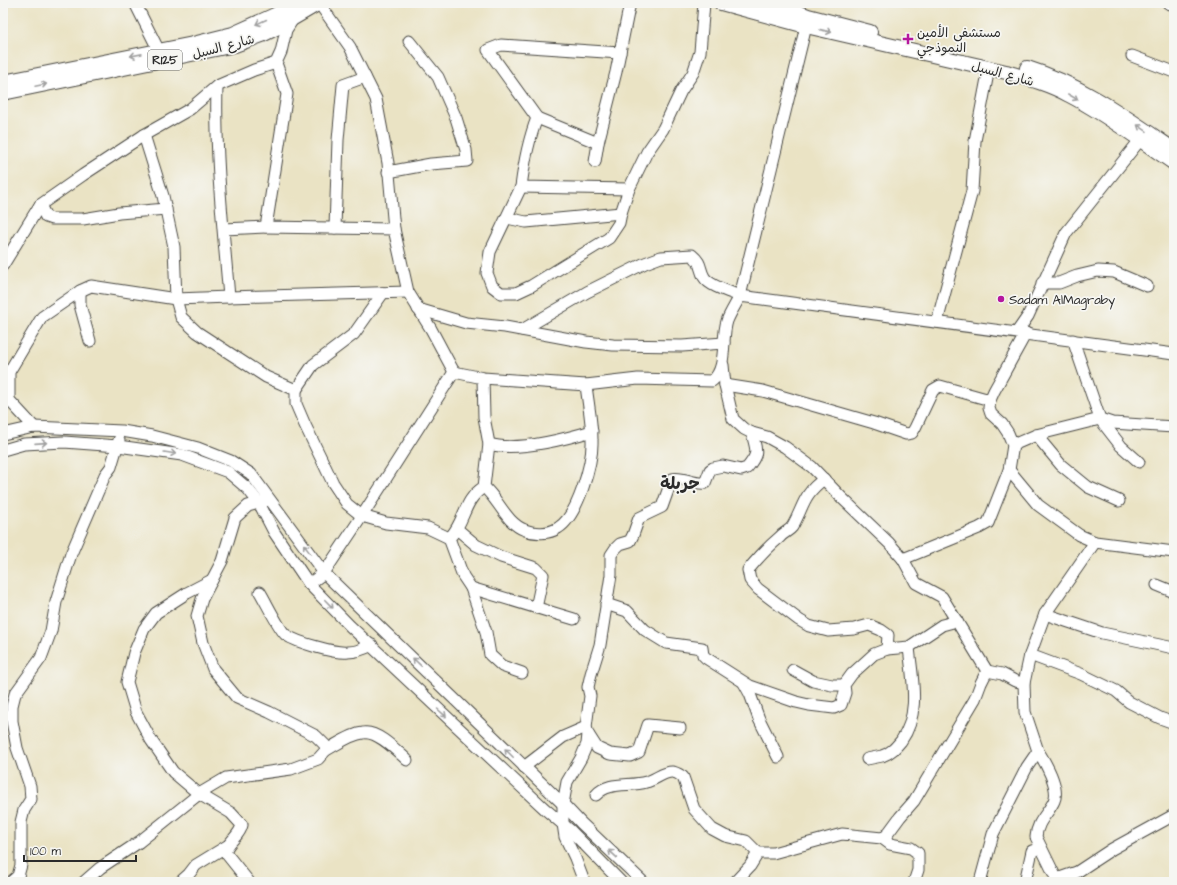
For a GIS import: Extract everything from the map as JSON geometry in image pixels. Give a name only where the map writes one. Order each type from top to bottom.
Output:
[{"type":"main road","name":"شارع السبل","points":[[3,82],[159,51],[232,34],[274,15],[319,3]]},
{"type":"main road","name":"شارع السبل","points":[[721,3],[779,8],[807,21],[1035,81],[1068,94],[1174,163]]},
{"type":"main road","name":"شارع السبل","points":[[3,93],[235,45],[262,35],[278,27],[296,9]]},
{"type":"main road","name":"شارع السبل","points":[[807,21],[1008,62],[1038,71],[1071,84],[1103,103],[1174,150]]},
{"type":"street","points":[[135,3],[159,51]]},
{"type":"street","points":[[319,3],[350,47],[376,99],[388,172],[394,229],[408,292],[431,329],[454,372]]},
{"type":"street","points":[[595,162],[630,3]]},
{"type":"street","points":[[537,118],[529,138],[523,166],[521,187],[490,252],[487,273],[492,286],[501,293],[516,293],[531,286],[609,238],[619,223],[629,189],[647,152],[663,129],[681,91],[693,73],[700,52],[704,3]]},
{"type":"street","points":[[1168,3],[1174,5]]},
{"type":"street","points":[[266,228],[287,94],[276,63],[281,52],[286,30],[296,9]]},
{"type":"street","points":[[454,372],[483,378],[586,385],[638,379],[712,381],[717,377],[722,360],[727,322],[740,296],[807,21]]},
{"type":"street","points":[[388,172],[431,164],[466,161],[466,150],[456,118],[438,76],[409,41]]},
{"type":"street","points":[[598,143],[537,118],[488,50],[501,45],[620,53]]},
{"type":"street","points":[[1132,56],[1174,72]]},
{"type":"street","points":[[3,265],[40,205],[144,135],[190,109],[217,86],[254,70],[276,63]]},
{"type":"street","points":[[937,322],[972,191],[975,141],[989,68]]},
{"type":"street","points":[[335,228],[338,140],[343,85],[365,77]]},
{"type":"street","points":[[217,86],[216,110],[229,296]]},
{"type":"street","points":[[144,135],[163,196],[174,247],[176,299],[181,317],[197,332],[266,377],[296,390]]},
{"type":"street","points":[[903,559],[988,523],[1009,470],[1013,445],[1002,424],[991,414],[989,408],[990,400],[1022,333],[1042,283],[1066,233],[1140,140]]},
{"type":"street","points":[[521,187],[629,189]]},
{"type":"street","points":[[40,205],[46,217],[52,219],[83,219],[118,213],[166,209]]},
{"type":"street","points":[[507,218],[526,222],[621,213]]},
{"type":"street","points":[[224,228],[394,229]]},
{"type":"street","points":[[522,330],[588,292],[645,263],[661,257],[692,255],[697,259],[702,268],[704,277],[711,284],[740,296],[1174,354]]},
{"type":"street","points":[[1042,283],[1059,283],[1076,276],[1098,270],[1114,272],[1147,286]]},
{"type":"street","points":[[34,427],[9,400],[9,372],[42,317],[80,291],[91,286],[176,299],[229,296],[408,292]]},
{"type":"street","points":[[80,291],[80,305],[90,340]]},
{"type":"street","points":[[384,293],[354,334],[313,366],[296,390],[296,404],[333,483],[347,504],[362,516],[386,523],[428,528],[449,538],[463,576],[471,588],[486,632],[490,655],[502,666],[522,673]]},
{"type":"street","points":[[418,309],[466,322],[522,330],[586,342],[613,345],[682,346],[724,343]]},
{"type":"street","points":[[1073,340],[1100,419],[1121,446],[1139,462]]},
{"type":"street","points":[[722,360],[725,385],[733,419],[744,429],[752,433],[767,436],[812,467],[889,543],[903,559],[916,583],[942,597],[987,671],[1002,674],[1015,681],[1024,683]]},
{"type":"street","points":[[309,584],[324,573],[454,372]]},
{"type":"street","points":[[483,378],[484,417],[489,444],[484,487],[515,525],[526,531],[538,533],[551,532],[559,527],[570,515],[583,488],[588,471],[593,440],[586,385]]},
{"type":"street","points":[[725,385],[763,391],[874,423],[906,434],[912,433],[933,390],[940,386],[990,400]]},
{"type":"street","points":[[1013,445],[1036,436],[1100,419],[1112,423],[1173,428]]},
{"type":"street","points":[[3,434],[34,427],[122,431],[152,436],[198,448],[231,461],[251,474],[271,499],[324,573],[643,882]]},
{"type":"street","points":[[11,882],[18,876],[21,865],[21,822],[24,810],[31,799],[30,786],[17,748],[12,721],[12,706],[15,694],[41,658],[51,631],[56,602],[71,554],[105,475],[111,467],[122,431]]},
{"type":"street","points":[[489,444],[499,447],[528,445],[592,432]]},
{"type":"street","points":[[582,882],[583,879],[565,837],[563,824],[563,804],[568,782],[582,758],[587,744],[589,703],[588,687],[600,645],[611,575],[611,555],[620,544],[630,541],[634,535],[639,518],[662,507],[672,479],[677,478],[701,484],[705,483],[710,470],[713,468],[723,466],[741,470],[747,468],[757,454],[757,448],[752,433]]},
{"type":"street","points":[[1036,436],[1061,465],[1088,487],[1119,501]]},
{"type":"street","points":[[3,450],[24,444],[64,442],[118,446],[182,455],[228,472],[248,489],[259,503],[274,532],[309,584],[350,626],[563,824],[621,882]]},
{"type":"street","points":[[1009,470],[1038,505],[1079,535],[1095,542],[1174,552]]},
{"type":"street","points":[[824,479],[814,486],[805,498],[791,528],[781,535],[748,570],[750,580],[758,589],[809,626],[828,631],[869,626],[881,630],[888,635],[887,649]]},
{"type":"street","points":[[449,538],[457,529],[468,502],[478,490],[484,487]]},
{"type":"street","points":[[271,499],[248,506],[235,518],[222,561],[202,599],[197,616],[203,643],[213,669],[237,698],[269,712],[316,736],[325,745],[326,750]]},
{"type":"street","points":[[457,529],[476,545],[502,557],[536,568],[543,575],[536,608]]},
{"type":"street","points":[[1095,542],[1045,614],[1030,656],[1024,683],[1025,712],[1038,751],[1047,767],[1055,789],[1054,800],[1040,821],[1036,830],[1036,837],[1058,880],[1077,872],[1112,850],[1174,815]]},
{"type":"street","points":[[180,882],[189,874],[196,864],[227,846],[241,831],[242,825],[231,813],[199,794],[173,772],[151,740],[136,712],[127,682],[134,653],[144,629],[156,613],[212,580]]},
{"type":"street","points":[[1157,585],[1174,592]]},
{"type":"street","points":[[471,588],[574,619]]},
{"type":"street","points":[[260,592],[285,634],[300,642],[346,653],[359,651],[372,645]]},
{"type":"street","points":[[606,604],[627,611],[645,630],[666,643],[702,648],[703,655],[706,658],[744,683],[796,702],[834,708],[841,705],[845,693],[844,685],[852,674],[874,654],[887,649],[909,648],[942,625],[957,621]]},
{"type":"street","points":[[1045,614],[1102,633],[1174,648]]},
{"type":"street","points":[[867,759],[882,756],[894,749],[906,734],[912,716],[914,699],[909,648]]},
{"type":"street","points":[[1030,656],[1081,674],[1116,691],[1129,702],[1160,718],[1174,723]]},
{"type":"street","points":[[793,670],[813,681],[832,685],[844,685]]},
{"type":"street","points":[[882,838],[886,836],[914,801],[975,699],[987,671]]},
{"type":"street","points":[[744,683],[750,694],[759,719],[778,757]]},
{"type":"street","points":[[587,731],[597,748],[610,754],[630,756],[639,752],[648,725],[680,728]]},
{"type":"street","points":[[524,767],[563,737],[587,731]]},
{"type":"street","points":[[84,882],[100,868],[139,842],[199,794],[226,778],[291,769],[318,759],[326,750],[362,732],[370,733],[387,743],[407,760]]},
{"type":"street","points":[[980,882],[993,834],[1027,767],[1038,751]]},
{"type":"street","points":[[596,795],[600,790],[617,785],[632,785],[645,782],[656,779],[666,773],[674,772],[684,777],[694,809],[712,829],[725,836],[746,841],[758,853],[772,853],[842,834],[882,838],[890,844],[911,848],[918,853],[918,870],[914,882]]},
{"type":"street","points":[[227,846],[225,852],[249,882]]},
{"type":"street","points":[[1025,882],[1032,851],[1041,848]]},
{"type":"street","points":[[737,882],[758,853]]},
{"type":"place","name":"مستشفى الأمين النموذجي","points":[[908,39]]},
{"type":"place","name":"Sadam AlMagraby","points":[[1001,299]]},
{"type":"district","name":"جربلة","points":[[680,483]]}]
